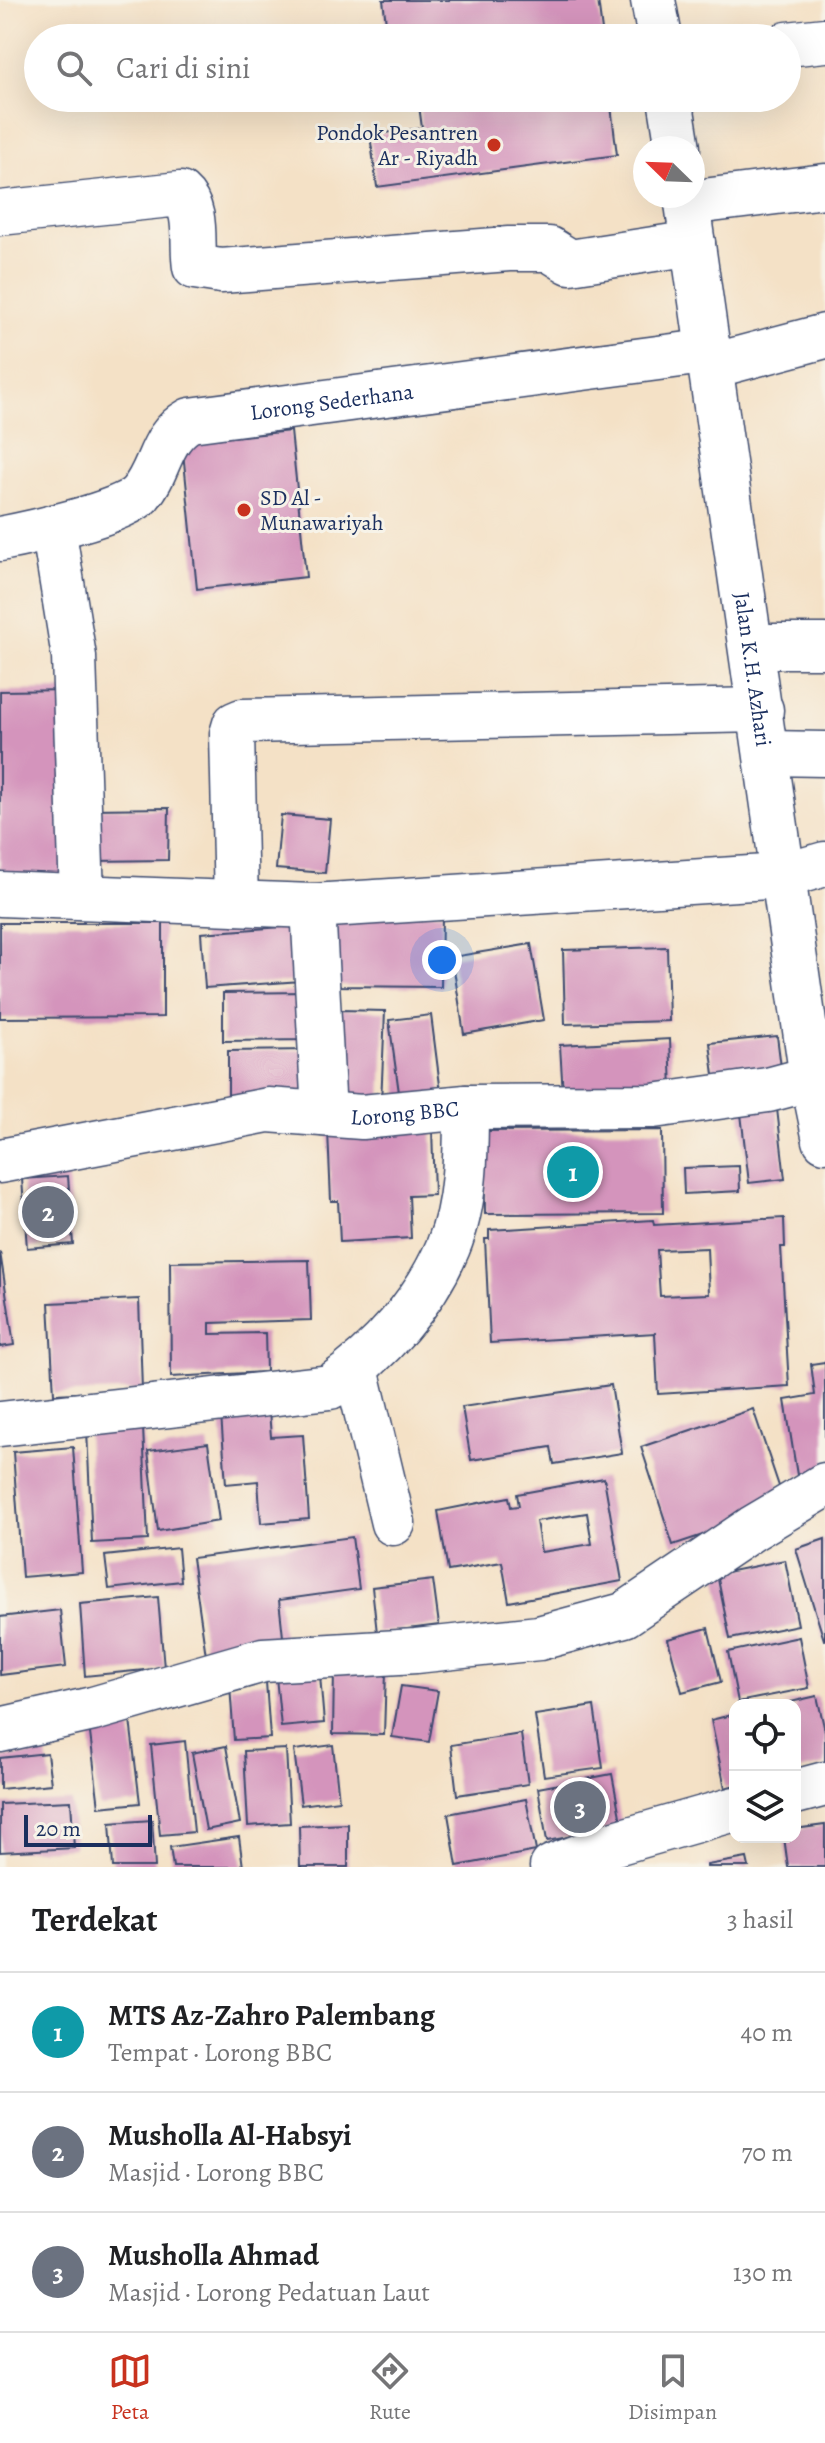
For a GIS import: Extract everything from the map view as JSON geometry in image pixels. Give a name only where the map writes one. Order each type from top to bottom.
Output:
[{"type":"street","points":[[653,0],[657,24]]},
{"type":"street","points":[[801,43],[825,40]]},
{"type":"street","points":[[672,112],[676,136]]},
{"type":"street","points":[[0,213],[180,194],[187,200],[190,210],[195,267],[221,271],[509,249],[549,249],[570,262],[689,214],[825,186]]},
{"type":"street","name":"Jalan K.H. Azhari","points":[[689,214],[712,358],[782,874],[825,1140]]},
{"type":"street","name":"Lorong Sederhana","points":[[0,539],[53,527],[127,503],[140,494],[166,441],[177,427],[190,420],[712,358],[825,336]]},
{"type":"street","points":[[53,527],[74,657],[82,897]]},
{"type":"street","points":[[752,646],[825,646]]},
{"type":"street","points":[[236,903],[232,734],[235,724],[242,721],[761,710]]},
{"type":"street","points":[[767,753],[825,754]]},
{"type":"street","points":[[0,894],[313,906],[782,874],[825,864]]},
{"type":"street","points":[[313,906],[324,1114]]},
{"type":"street","name":"Lorong BBC","points":[[0,1161],[268,1110],[362,1117],[466,1107],[653,1106],[768,1090],[816,1074]]},
{"type":"street","points":[[0,1424],[330,1387],[356,1369],[411,1311],[448,1247],[466,1160],[466,1107]]},
{"type":"street","points":[[356,1369],[393,1523]]},
{"type":"street","points":[[0,1730],[93,1709],[263,1660],[416,1651],[539,1638],[624,1615],[753,1528],[825,1485]]},
{"type":"street","points":[[0,1701],[74,1685]]},
{"type":"street","points":[[801,1790],[825,1784]]},
{"type":"street","points":[[552,1867],[612,1844],[729,1811]]},
{"type":"building","points":[[383,0],[598,0],[601,24],[386,24]]},
{"type":"building","name":"Pondok Pesantren Ar - Riyadh","points":[[420,112],[612,112],[617,155],[377,187],[370,135],[422,128]]},
{"type":"building","name":"SD Al - Munawariyah","points":[[291,431],[306,577],[197,589],[182,442]]},
{"type":"building","points":[[71,690],[74,883],[0,884],[0,691]]},
{"type":"building","points":[[169,808],[168,860],[91,861],[90,809]]},
{"type":"building","points":[[281,815],[330,819],[325,873],[276,869]]},
{"type":"building","points":[[333,912],[442,913],[441,987],[332,986]]},
{"type":"building","points":[[0,923],[163,923],[163,1017],[0,1018]]},
{"type":"building","points":[[297,926],[301,981],[205,988],[201,933]]},
{"type":"building","points":[[531,944],[544,1020],[464,1034],[452,957]]},
{"type":"building","points":[[667,947],[669,1021],[565,1024],[563,950]]},
{"type":"building","points":[[306,992],[306,1040],[223,1041],[223,993]]},
{"type":"building","points":[[339,1010],[385,1011],[381,1103],[335,1102]]},
{"type":"building","points":[[431,1015],[442,1101],[401,1107],[389,1020]]},
{"type":"building","points":[[777,1036],[782,1075],[715,1083],[710,1043]]},
{"type":"building","points":[[670,1039],[672,1089],[563,1095],[560,1045]]},
{"type":"building","points":[[314,1050],[315,1100],[228,1101],[228,1051]]},
{"type":"building","points":[[776,1100],[785,1179],[749,1183],[740,1105]]},
{"type":"building","points":[[432,1127],[434,1195],[409,1196],[411,1238],[340,1242],[338,1201],[331,1201],[328,1131]]},
{"type":"building","points":[[662,1130],[663,1213],[485,1214],[484,1131]]},
{"type":"building","points":[[739,1166],[740,1191],[684,1194],[683,1168]]},
{"type":"building","points":[[68,1176],[73,1244],[27,1248],[22,1179]]},
{"type":"building","points":[[784,1218],[785,1247],[781,1247],[789,1386],[658,1394],[655,1333],[490,1343],[485,1239],[489,1239],[489,1230],[653,1220],[654,1225]],"holes":[[[707,1248],[709,1294],[660,1296],[657,1250]]]},
{"type":"building","points":[[0,1252],[14,1345],[0,1347]]},
{"type":"building","points":[[309,1260],[311,1320],[210,1323],[210,1334],[265,1333],[266,1372],[171,1377],[170,1262]]},
{"type":"building","points":[[139,1299],[142,1390],[54,1394],[49,1303]]},
{"type":"building","points":[[825,1362],[825,1471],[797,1475],[785,1400],[815,1395],[811,1364]]},
{"type":"building","points":[[611,1385],[622,1453],[554,1464],[551,1447],[471,1460],[462,1407]]},
{"type":"building","points":[[753,1409],[786,1507],[673,1545],[641,1447]]},
{"type":"building","points":[[269,1411],[271,1437],[303,1435],[309,1519],[261,1523],[258,1481],[226,1484],[221,1415]]},
{"type":"building","points":[[143,1427],[148,1540],[92,1543],[87,1430]]},
{"type":"building","points":[[208,1443],[219,1521],[158,1531],[148,1451]]},
{"type":"building","points":[[73,1447],[82,1572],[22,1577],[13,1452]]},
{"type":"building","points":[[604,1478],[622,1581],[509,1602],[502,1562],[448,1571],[438,1511],[509,1497],[511,1507],[519,1506],[517,1494]],"holes":[[[587,1513],[592,1544],[541,1552],[536,1521]]]},
{"type":"building","points":[[352,1537],[359,1589],[279,1600],[284,1646],[206,1656],[192,1558]]},
{"type":"building","points":[[825,1539],[825,1640],[824,1640],[796,1549]]},
{"type":"building","points":[[178,1548],[181,1581],[109,1589],[105,1556]]},
{"type":"building","points":[[785,1560],[798,1625],[730,1639],[717,1574]]},
{"type":"building","points":[[433,1580],[439,1625],[377,1633],[372,1587]]},
{"type":"building","points":[[158,1597],[164,1668],[85,1676],[80,1604]]},
{"type":"building","points":[[60,1610],[66,1667],[0,1675],[0,1617]]},
{"type":"building","points":[[708,1628],[721,1682],[682,1692],[668,1639]]},
{"type":"building","points":[[799,1637],[809,1688],[753,1699],[737,1699],[728,1652]]},
{"type":"building","points":[[319,1663],[324,1723],[281,1727],[275,1667]]},
{"type":"building","points":[[334,1670],[386,1671],[384,1735],[333,1734]]},
{"type":"building","points":[[266,1682],[270,1738],[234,1740],[230,1686]]},
{"type":"building","points":[[401,1686],[438,1691],[429,1742],[392,1737]]},
{"type":"building","points":[[817,1696],[825,1731],[825,1765],[801,1771],[801,1700]]},
{"type":"building","points":[[594,1706],[603,1768],[544,1776],[535,1715]]},
{"type":"building","points":[[729,1716],[729,1787],[725,1788],[711,1720]]},
{"type":"building","points":[[130,1720],[140,1803],[99,1807],[89,1725]]},
{"type":"building","points":[[521,1734],[528,1784],[457,1795],[451,1745]]},
{"type":"building","points":[[185,1741],[194,1832],[160,1835],[151,1745]]},
{"type":"building","points":[[333,1745],[339,1800],[301,1805],[294,1750]]},
{"type":"building","points":[[226,1746],[240,1823],[206,1830],[192,1753]]},
{"type":"building","points":[[286,1749],[290,1823],[248,1826],[244,1751]]},
{"type":"building","points":[[47,1753],[51,1784],[0,1789],[0,1758]]},
{"type":"building","points":[[612,1774],[622,1827],[547,1841],[538,1788]]},
{"type":"building","points":[[526,1799],[536,1851],[457,1866],[448,1814]]},
{"type":"building","points":[[71,1801],[74,1848],[0,1852],[0,1804]]},
{"type":"building","points":[[152,1820],[155,1867],[113,1867],[110,1823]]},
{"type":"building","points":[[348,1824],[348,1867],[300,1867],[299,1826]]},
{"type":"building","points":[[825,1825],[825,1867],[788,1867],[785,1843],[801,1843],[801,1828]]},
{"type":"building","points":[[239,1837],[243,1867],[173,1867],[170,1847]]},
{"type":"building","points":[[747,1858],[749,1867],[707,1867],[707,1865]]},
{"type":"place","name":"Pondok Pesantren Ar - Riyadh","points":[[494,145]]},
{"type":"place","name":"SD Al - Munawariyah","points":[[244,510]]},
{"type":"place","name":"MTS Az-Zahro Palembang","points":[[573,1172]]},
{"type":"place","name":"Musholla Al-Habsyi","points":[[48,1212]]},
{"type":"place","name":"Musholla Ahmad","points":[[580,1807]]}]
